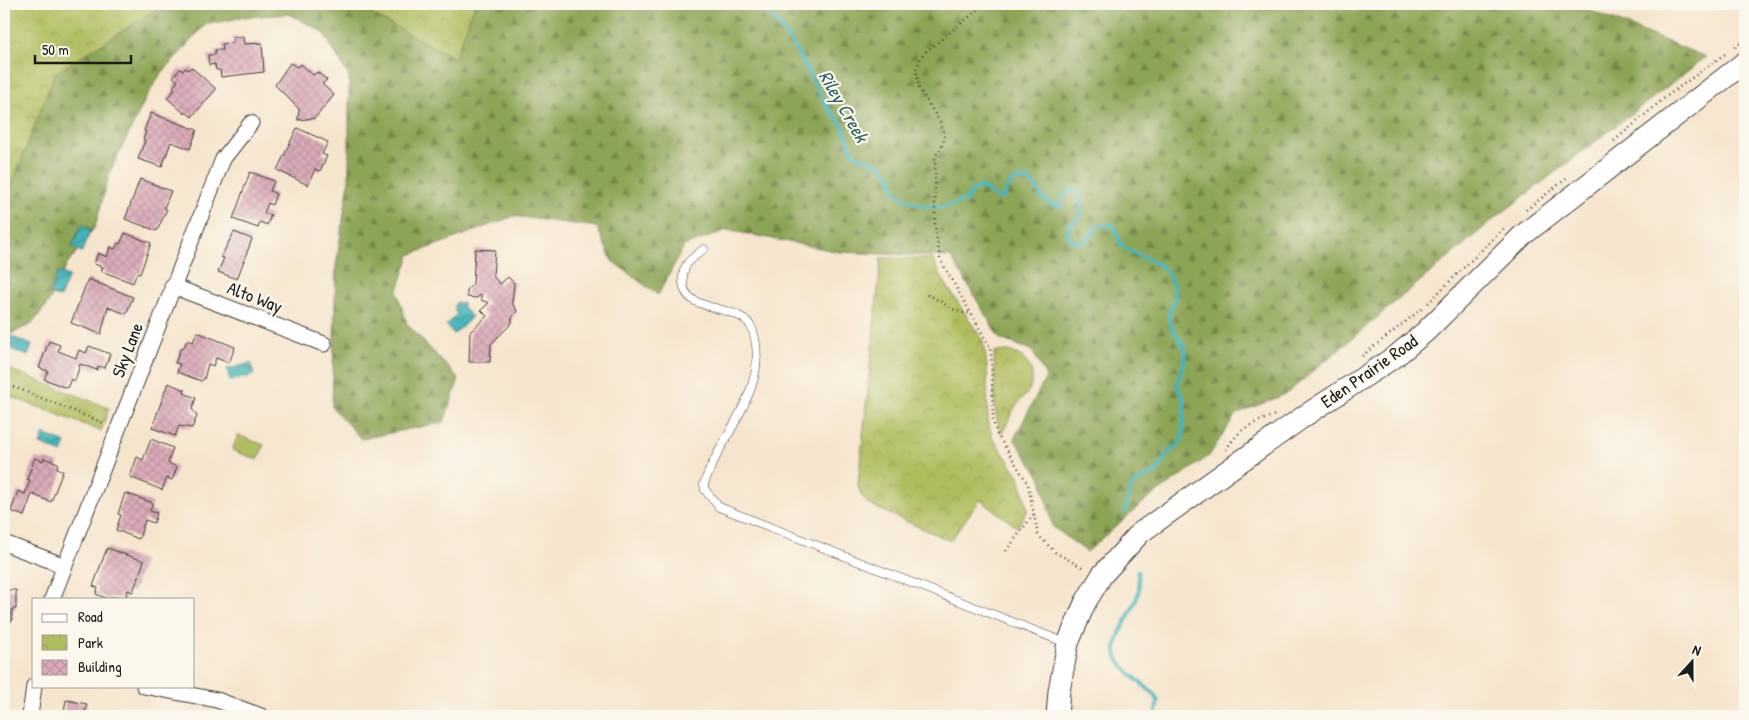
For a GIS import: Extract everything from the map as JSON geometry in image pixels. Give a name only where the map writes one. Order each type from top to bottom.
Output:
[{"type":"street","name":"Eden Prairie Road","points":[[1057,716],[1059,691],[1068,643],[1089,596],[1120,554],[1140,533],[1303,417],[1396,356],[1425,332],[1492,264],[1559,205],[1745,62]]},
{"type":"street","name":"Sky Lane","points":[[52,598],[222,159],[251,123]]},
{"type":"street","name":"Alto Way","points":[[172,286],[324,344]]},
{"type":"street","points":[[4,543],[65,566]]},
{"type":"street","points":[[30,716],[34,688]]},
{"type":"street","points":[[154,688],[223,702],[261,716]]},
{"type":"lane","points":[[704,248],[686,262],[683,268],[683,287],[688,295],[697,302],[725,309],[747,322],[753,330],[755,348],[755,369],[741,415],[704,484],[705,490],[719,507],[1068,643]]},
{"type":"path","points":[[985,4],[927,50],[916,69],[919,88],[940,122],[944,135],[943,144],[935,157],[934,182],[935,226],[940,259],[991,349],[992,409],[997,434],[1028,484],[1038,535],[1055,552],[1087,570],[1091,564]]},
{"type":"path","points":[[1611,144],[1667,96],[1745,40]]},
{"type":"path","points":[[1522,213],[1574,172]]},
{"type":"path","points":[[1355,362],[1425,307],[1507,225]]},
{"type":"path","points":[[927,295],[941,301],[957,312],[971,313]]},
{"type":"path","points":[[4,383],[107,424]]},
{"type":"path","points":[[1223,455],[1234,437],[1244,428],[1256,421],[1280,412]]},
{"type":"path","points":[[1006,551],[1034,514]]},
{"type":"green space","points":[[4,4],[1574,4],[1706,57],[1494,219],[1286,394],[1236,414],[1209,456],[1145,501],[1087,552],[1053,527],[1041,478],[1014,439],[1046,377],[1032,350],[1000,339],[951,257],[840,252],[727,230],[684,246],[658,295],[612,261],[597,227],[514,216],[410,255],[397,292],[407,324],[459,379],[444,422],[361,439],[332,407],[336,265],[349,181],[349,77],[323,32],[289,14],[244,17],[205,25],[160,75],[147,96],[110,172],[95,227],[67,265],[49,302],[32,324],[4,337]]},
{"type":"green space","points":[[4,4],[165,4],[55,73],[4,205]]},
{"type":"green space","points":[[352,4],[475,4],[455,58]]},
{"type":"green space","points":[[881,258],[933,259],[942,278],[983,341],[987,365],[988,424],[994,440],[1019,476],[1028,510],[1017,527],[980,500],[950,541],[868,504],[861,495],[858,485]]},
{"type":"green space","points":[[1007,351],[1024,359],[1031,369],[1032,381],[1029,391],[1014,409],[1001,434],[995,411],[994,352]]},
{"type":"green space","points":[[4,367],[109,408],[101,431],[4,394]]},
{"type":"green space","points":[[238,435],[264,445],[258,460],[232,450]]},
{"type":"water","points":[[81,225],[91,229],[82,252],[72,248]]},
{"type":"water","points":[[58,272],[69,276],[60,298],[50,294]]},
{"type":"water","points":[[455,303],[463,303],[463,307],[472,317],[454,334],[446,325],[457,314]]},
{"type":"water","points":[[10,336],[32,345],[28,356],[6,347]]},
{"type":"water","points":[[251,363],[254,375],[230,381],[227,369]]},
{"type":"water","points":[[44,434],[66,443],[62,453],[40,444]]},
{"type":"building","points":[[233,37],[243,37],[244,44],[262,43],[264,72],[221,77],[220,70],[216,70],[215,64],[209,65],[208,55],[215,55],[215,50],[223,50],[222,44],[233,43]]},
{"type":"building","points":[[290,63],[297,67],[301,64],[313,75],[317,72],[327,80],[322,84],[334,95],[315,118],[298,120],[299,109],[275,85]]},
{"type":"building","points":[[191,67],[216,89],[192,117],[186,112],[185,114],[167,98],[175,89],[173,87],[178,81],[173,77],[180,69],[183,71],[185,68],[188,70]]},
{"type":"building","points":[[151,113],[197,130],[190,149],[171,142],[162,167],[138,159],[145,140],[143,139],[146,132],[144,131]]},
{"type":"building","points":[[297,128],[328,142],[322,154],[327,156],[320,171],[315,169],[308,185],[277,170]]},
{"type":"building","points":[[250,172],[274,181],[270,191],[276,194],[272,205],[268,203],[264,213],[271,215],[267,225],[260,222],[258,228],[233,219]]},
{"type":"building","points":[[140,179],[171,191],[164,208],[167,209],[157,231],[125,219]]},
{"type":"building","points":[[234,232],[252,239],[237,279],[218,272],[224,258],[221,257]]},
{"type":"building","points":[[125,233],[151,243],[140,274],[137,273],[133,283],[101,271],[103,267],[94,264],[98,253],[107,257],[110,247],[115,249],[118,243],[120,244]]},
{"type":"building","points":[[475,249],[495,250],[493,276],[500,284],[508,277],[514,283],[512,303],[517,311],[512,318],[512,323],[491,344],[490,362],[469,362],[470,332],[487,316],[481,310],[489,303],[481,300],[481,294],[477,298],[467,297],[467,290],[473,284]]},
{"type":"building","points":[[88,279],[133,297],[126,314],[108,307],[101,334],[71,323]]},
{"type":"building","points":[[197,332],[235,347],[229,363],[216,358],[213,366],[208,364],[204,379],[201,381],[177,372],[180,364],[175,363],[181,348],[183,349],[187,340],[193,342]]},
{"type":"building","points":[[49,341],[60,345],[58,351],[76,358],[79,350],[86,353],[89,346],[110,354],[105,368],[98,366],[97,370],[80,364],[75,381],[71,379],[67,388],[44,379],[48,371],[39,368]]},
{"type":"building","points":[[168,383],[185,390],[184,393],[196,398],[192,409],[197,416],[192,428],[179,426],[175,436],[152,428]]},
{"type":"building","points":[[151,439],[173,448],[168,463],[177,467],[172,480],[167,478],[162,490],[130,477],[137,457],[143,460]]},
{"type":"building","points":[[35,458],[43,461],[44,458],[58,463],[57,468],[63,471],[51,502],[32,494],[24,516],[11,511],[18,491],[25,494],[30,480],[27,479]]},
{"type":"building","points":[[125,493],[153,503],[150,511],[157,513],[154,523],[145,520],[139,539],[116,530],[121,515],[118,514]]},
{"type":"building","points":[[107,548],[144,561],[133,592],[128,590],[125,598],[106,598],[96,594],[98,588],[93,586]]},
{"type":"building","points":[[4,590],[16,590],[16,609],[12,609],[12,621],[4,621]]},
{"type":"building","points":[[66,700],[87,704],[84,716],[63,716]]},
{"type":"waterway","name":"Riley Creek","points":[[764,4],[796,50],[828,108],[843,126],[855,155],[881,165],[892,179],[895,191],[905,199],[923,206],[945,207],[967,200],[971,191],[982,187],[997,198],[1003,198],[1008,186],[1015,180],[1030,180],[1045,200],[1060,206],[1063,195],[1073,190],[1077,192],[1081,205],[1081,215],[1068,228],[1067,234],[1071,240],[1081,243],[1088,239],[1098,226],[1111,224],[1114,226],[1121,245],[1155,262],[1167,273],[1175,294],[1169,313],[1170,323],[1186,354],[1177,387],[1184,398],[1183,437],[1179,445],[1168,452],[1157,472],[1134,483],[1129,494],[1125,512]]},
{"type":"waterway","name":"Riley Creek","points":[[1137,571],[1139,582],[1138,594],[1119,636],[1116,652],[1118,659],[1125,669],[1154,694],[1158,701],[1155,716]]}]
